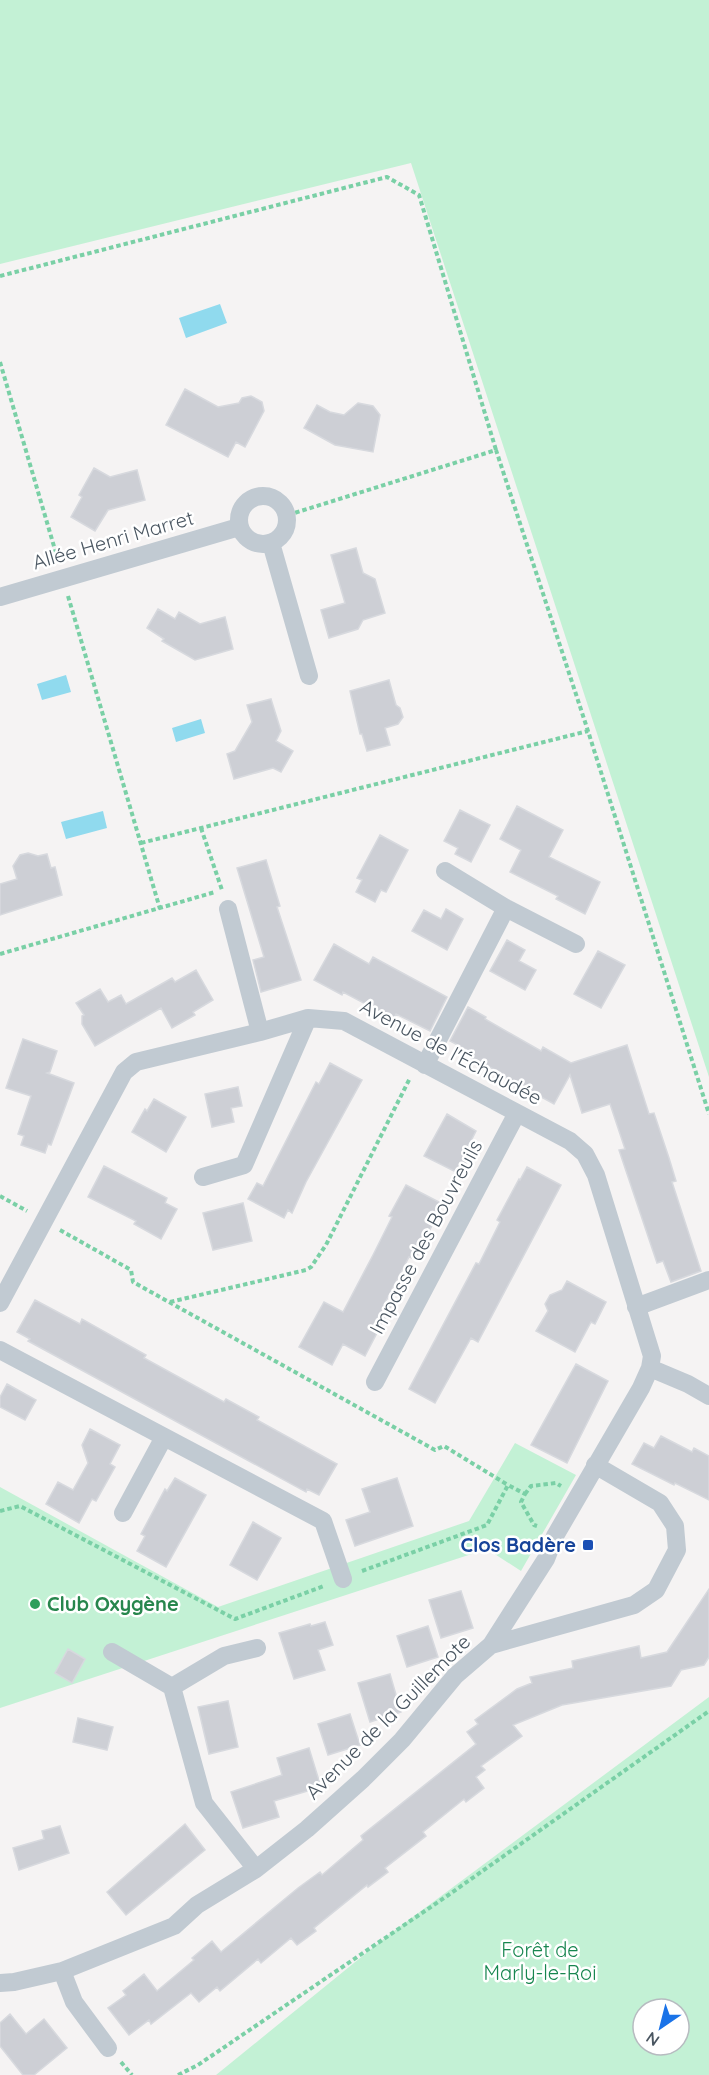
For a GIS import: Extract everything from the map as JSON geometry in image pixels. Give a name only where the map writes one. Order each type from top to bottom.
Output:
[{"type":"street","points":[[257,496],[270,496],[281,503],[288,515],[287,530],[277,542],[262,546],[248,540],[239,527],[239,514],[246,503],[257,496]]},
{"type":"street","name":"Allée Henri Marret","points":[[0,597],[239,527]]},
{"type":"street","points":[[271,543],[309,676]]},
{"type":"street","points":[[445,871],[506,908],[576,944]]},
{"type":"street","points":[[422,1063],[506,908]]},
{"type":"street","points":[[228,909],[260,1032]]},
{"type":"street","points":[[203,1177],[244,1165],[308,1018]]},
{"type":"street","name":"Avenue de l'Échaudée","points":[[0,1303],[124,1072],[136,1062],[308,1018],[344,1021],[570,1140],[585,1154],[596,1175],[652,1356],[650,1368]]},
{"type":"street","name":"Impasse des Bouvreuils","points":[[375,1382],[517,1113]]},
{"type":"street","points":[[636,1307],[709,1280]]},
{"type":"street","points":[[0,1350],[323,1521],[343,1579]]},
{"type":"street","points":[[578,1496],[641,1388],[650,1368],[709,1395]]},
{"type":"street","points":[[123,1513],[164,1437]]},
{"type":"street","points":[[491,1645],[634,1605],[656,1590],[677,1550],[675,1526],[660,1503],[596,1465]]},
{"type":"street","name":"Avenue de la Guillemote","points":[[0,1983],[62,1971],[174,1926],[197,1905],[256,1869],[307,1830],[402,1740],[454,1676],[491,1645],[546,1559],[555,1536],[578,1496]]},
{"type":"street","points":[[172,1687],[224,1656],[257,1648]]},
{"type":"street","points":[[112,1652],[172,1687],[204,1803],[256,1869]]},
{"type":"street","points":[[62,1971],[74,2002],[108,2048]]},
{"type":"path","points":[[0,276],[387,177],[420,195],[496,450],[709,1114]]},
{"type":"path","points":[[0,362],[160,909]]},
{"type":"path","points":[[288,515],[496,450]]},
{"type":"path","points":[[141,843],[588,731]]},
{"type":"path","points":[[201,828],[228,909]]},
{"type":"path","points":[[0,954],[222,890]]},
{"type":"path","points":[[170,1302],[271,1279],[311,1267],[326,1245],[422,1063]]},
{"type":"path","points":[[0,1196],[131,1270],[133,1282],[435,1450],[444,1446],[525,1494]]},
{"type":"path","points":[[555,1536],[534,1525],[521,1502],[525,1494],[531,1486],[556,1483],[578,1496]]},
{"type":"path","points":[[0,1511],[20,1506],[235,1619],[487,1525],[508,1485]]},
{"type":"path","points":[[178,2075],[198,2065],[447,1896],[709,1711]]},
{"type":"green space","points":[[0,0],[709,0],[709,1077],[411,163],[0,264]]},
{"type":"green space","points":[[515,1443],[576,1475],[521,1571],[487,1549],[0,1708],[0,1487],[218,1607],[469,1521]]},
{"type":"green space","name":"Forêt de Marly-le-Roi","points":[[709,1697],[709,2075],[216,2075],[386,1937]]},
{"type":"water","points":[[220,304],[227,323],[186,338],[179,318]]},
{"type":"water","points":[[66,675],[71,692],[42,700],[37,684]]},
{"type":"water","points":[[201,719],[205,733],[176,742],[172,728]]},
{"type":"water","points":[[103,811],[107,828],[66,839],[61,822]]},
{"type":"building","points":[[185,389],[218,407],[239,403],[242,398],[251,396],[262,402],[264,411],[245,447],[236,442],[228,457],[166,425]]},
{"type":"building","points":[[358,403],[373,406],[380,415],[373,452],[335,445],[304,428],[317,405],[330,412],[344,415]]},
{"type":"building","points":[[94,468],[110,477],[137,470],[145,500],[108,510],[95,531],[71,517],[82,497],[79,495]]},
{"type":"building","points":[[356,548],[363,573],[375,579],[385,613],[363,620],[358,629],[329,638],[321,610],[345,603],[331,555]]},
{"type":"building","points":[[158,609],[175,619],[179,612],[200,624],[225,617],[233,649],[195,660],[162,641],[164,639],[147,628]]},
{"type":"building","points":[[389,680],[396,705],[400,708],[403,717],[398,724],[385,728],[390,745],[367,751],[362,734],[360,734],[350,691]]},
{"type":"building","points":[[271,699],[281,731],[276,741],[293,751],[281,772],[273,768],[234,779],[227,754],[235,751],[252,722],[247,705]]},
{"type":"building","points":[[517,806],[563,830],[549,857],[600,882],[585,914],[556,899],[558,896],[510,872],[521,850],[500,839]]},
{"type":"building","points":[[460,810],[490,825],[471,862],[455,854],[458,848],[444,841]]},
{"type":"building","points":[[380,835],[408,850],[386,892],[381,890],[375,902],[356,892],[362,880],[357,878]]},
{"type":"building","points":[[28,853],[38,856],[47,854],[51,868],[55,867],[62,895],[0,915],[0,884],[17,879],[13,866],[20,855]]},
{"type":"building","points":[[266,860],[280,906],[277,907],[301,980],[261,992],[253,960],[264,957],[237,868]]},
{"type":"building","points":[[446,909],[463,919],[447,950],[412,931],[424,910],[441,919]]},
{"type":"building","points":[[507,940],[525,950],[519,961],[536,970],[525,990],[490,971]]},
{"type":"building","points":[[334,944],[369,964],[373,957],[447,997],[430,1031],[396,1014],[394,1019],[343,992],[342,995],[314,980]]},
{"type":"building","points":[[598,951],[625,965],[601,1008],[574,994]]},
{"type":"building","points":[[196,970],[213,1000],[193,1012],[195,1015],[172,1028],[161,1008],[95,1046],[82,1024],[84,1015],[76,1003],[100,989],[108,1002],[121,995],[126,1004],[172,978],[175,982]]},
{"type":"building","points":[[468,1007],[541,1051],[543,1047],[571,1063],[627,1045],[649,1114],[654,1113],[669,1158],[676,1181],[672,1182],[701,1271],[671,1282],[663,1261],[657,1263],[619,1150],[625,1149],[610,1104],[582,1113],[570,1075],[554,1104],[499,1074],[500,1072],[466,1056],[469,1051],[450,1041]]},
{"type":"building","points":[[23,1039],[57,1051],[50,1072],[47,1073],[74,1083],[51,1145],[48,1144],[45,1153],[21,1145],[24,1136],[18,1134],[31,1096],[6,1088]]},
{"type":"building","points":[[330,1063],[362,1080],[306,1182],[292,1213],[288,1210],[284,1218],[248,1199],[257,1183],[263,1186],[316,1082],[319,1084]]},
{"type":"building","points":[[238,1087],[242,1106],[231,1108],[234,1122],[212,1127],[205,1094]]},
{"type":"building","points":[[154,1099],[186,1117],[166,1152],[132,1132],[145,1109],[147,1111]]},
{"type":"building","points":[[447,1114],[476,1131],[466,1151],[471,1154],[460,1174],[424,1156]]},
{"type":"building","points":[[104,1166],[167,1198],[165,1203],[177,1209],[161,1239],[134,1224],[136,1221],[88,1197]]},
{"type":"building","points":[[527,1167],[561,1185],[478,1342],[471,1338],[435,1403],[409,1389],[476,1263],[479,1264],[500,1222],[497,1220]]},
{"type":"building","points":[[406,1185],[443,1204],[415,1259],[409,1257],[385,1303],[391,1306],[365,1356],[343,1344],[332,1365],[299,1347],[324,1302],[343,1312]]},
{"type":"building","points":[[243,1203],[252,1241],[213,1250],[203,1213]]},
{"type":"building","points":[[567,1281],[606,1302],[595,1324],[591,1322],[575,1352],[536,1331],[548,1311],[545,1304],[550,1295],[562,1290]]},
{"type":"building","points":[[35,1300],[80,1324],[82,1319],[146,1355],[144,1358],[224,1402],[226,1399],[259,1417],[257,1420],[337,1464],[319,1495],[307,1489],[306,1492],[28,1341],[30,1339],[17,1332]]},
{"type":"building","points":[[576,1364],[608,1381],[567,1463],[531,1445]]},
{"type":"building","points":[[7,1384],[36,1400],[25,1420],[0,1407],[0,1397]]},
{"type":"building","points":[[90,1429],[120,1445],[110,1464],[115,1467],[96,1501],[92,1499],[79,1523],[46,1504],[58,1482],[73,1490],[88,1463],[82,1445]]},
{"type":"building","points":[[661,1436],[692,1452],[694,1448],[709,1456],[709,1500],[632,1464],[644,1443],[654,1448]]},
{"type":"building","points":[[175,1478],[206,1495],[166,1567],[137,1551],[145,1536],[141,1534],[165,1489],[167,1491]]},
{"type":"building","points":[[397,1478],[413,1526],[355,1546],[346,1520],[370,1512],[362,1489]]},
{"type":"building","points":[[253,1522],[281,1538],[257,1580],[230,1565]]},
{"type":"building","points":[[709,1589],[709,1657],[704,1665],[681,1670],[671,1686],[562,1705],[513,1725],[522,1736],[481,1766],[485,1770],[476,1777],[484,1788],[466,1802],[464,1799],[423,1832],[426,1836],[385,1868],[388,1872],[368,1887],[367,1885],[314,1928],[316,1931],[297,1945],[291,1938],[261,1963],[258,1959],[220,1991],[217,1987],[199,2002],[191,1993],[151,2024],[149,2020],[129,2035],[108,2008],[126,1995],[123,1991],[144,1974],[157,1991],[194,1960],[192,1958],[212,1941],[221,1952],[298,1888],[320,1872],[322,1875],[363,1840],[361,1836],[476,1744],[467,1732],[478,1724],[475,1720],[517,1689],[532,1683],[530,1677],[573,1668],[572,1661],[639,1646],[641,1658],[667,1652]]},
{"type":"building","points":[[461,1591],[473,1628],[441,1638],[429,1600]]},
{"type":"building","points":[[325,1622],[333,1645],[318,1650],[325,1670],[294,1679],[279,1633]]},
{"type":"building","points":[[428,1626],[438,1657],[407,1667],[397,1636]]},
{"type":"building","points":[[68,1649],[85,1659],[72,1683],[55,1673]]},
{"type":"building","points":[[390,1674],[401,1712],[370,1722],[358,1683]]},
{"type":"building","points":[[228,1701],[238,1747],[209,1754],[198,1707]]},
{"type":"building","points":[[350,1714],[360,1745],[328,1755],[318,1724]]},
{"type":"building","points":[[78,1718],[113,1727],[107,1750],[73,1742]]},
{"type":"building","points":[[309,1748],[321,1787],[274,1801],[279,1817],[243,1828],[231,1792],[282,1775],[277,1758]]},
{"type":"building","points":[[185,1824],[205,1850],[126,1915],[107,1892]]},
{"type":"building","points":[[60,1826],[69,1853],[19,1870],[13,1848],[44,1839],[42,1831]]},
{"type":"building","points":[[10,2014],[26,2034],[44,2019],[67,2048],[34,2075],[23,2075],[0,2046],[0,2023]]},
{"type":"place","name":"Clos Badère","points":[[588,1545]]},
{"type":"place","name":"Club Oxygène","points":[[35,1604]]}]
